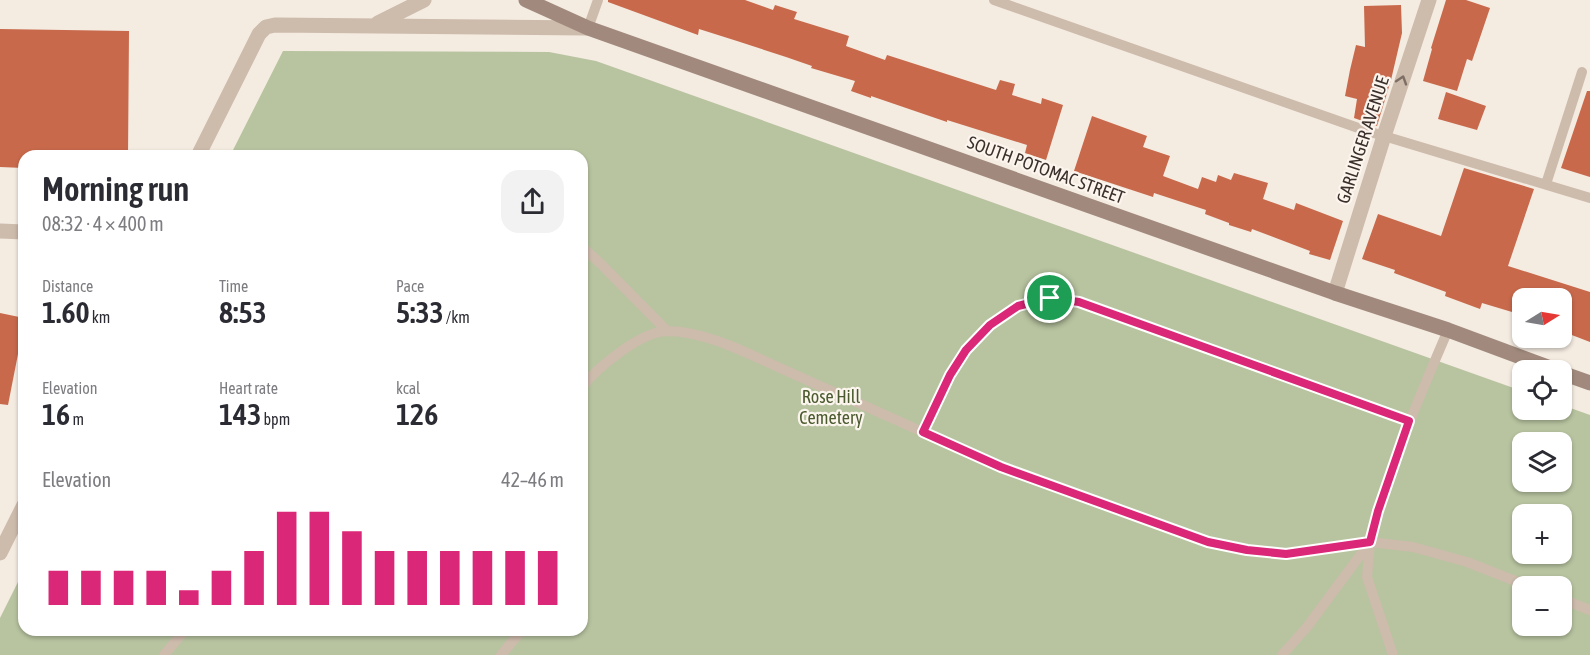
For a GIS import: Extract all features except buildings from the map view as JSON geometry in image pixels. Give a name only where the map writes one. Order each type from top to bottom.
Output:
[{"type":"main road","name":"SOUTH POTOMAC STREET","points":[[526,0],[588,28],[1529,360]]},
{"type":"main road","points":[[1572,377],[1590,383]]},
{"type":"street","points":[[375,25],[424,0]]},
{"type":"street","name":"GARLINGER AVENUE","points":[[1335,293],[1429,0]]},
{"type":"street","points":[[201,150],[259,34],[266,27],[275,25],[375,25],[588,28]]},
{"type":"street","points":[[0,231],[18,231]]},
{"type":"street","points":[[0,553],[18,517]]},
{"type":"lane","points":[[588,28],[598,0]]},
{"type":"lane","points":[[994,0],[1384,136],[1590,198]]},
{"type":"lane","points":[[1546,184],[1582,72]]},
{"type":"lane","points":[[588,252],[667,331]]},
{"type":"lane","points":[[923,432],[950,375],[966,350],[990,325],[1018,306],[1050,298],[1079,302],[1409,421]]},
{"type":"lane","points":[[1394,655],[1367,577],[1370,542],[1378,511],[1409,421],[1448,330]]},
{"type":"lane","points":[[588,380],[616,355],[642,339],[667,331],[702,337],[744,352],[1001,467],[1208,542],[1247,550],[1286,554],[1370,542],[1413,548],[1467,562],[1512,580]]},
{"type":"lane","points":[[1282,655],[1307,627],[1370,542]]},
{"type":"lane","points":[[1572,603],[1590,610]]},
{"type":"lane","points":[[164,655],[180,636]]},
{"type":"lane","points":[[501,655],[517,636]]},
{"type":"green space","name":"Rose Hill Cemetery","points":[[283,51],[549,52],[596,61],[1512,387],[1512,420],[1572,420],[1572,409],[1590,415],[1590,655],[0,655],[0,618],[18,582],[18,636],[588,636],[588,150],[233,150]]},
{"type":"route","points":[[1050,298],[1079,302],[1409,421],[1378,511],[1370,542],[1286,554],[1247,550],[1208,542],[1001,467],[923,432],[950,375],[966,350],[990,325],[1018,306],[1050,298]]}]
